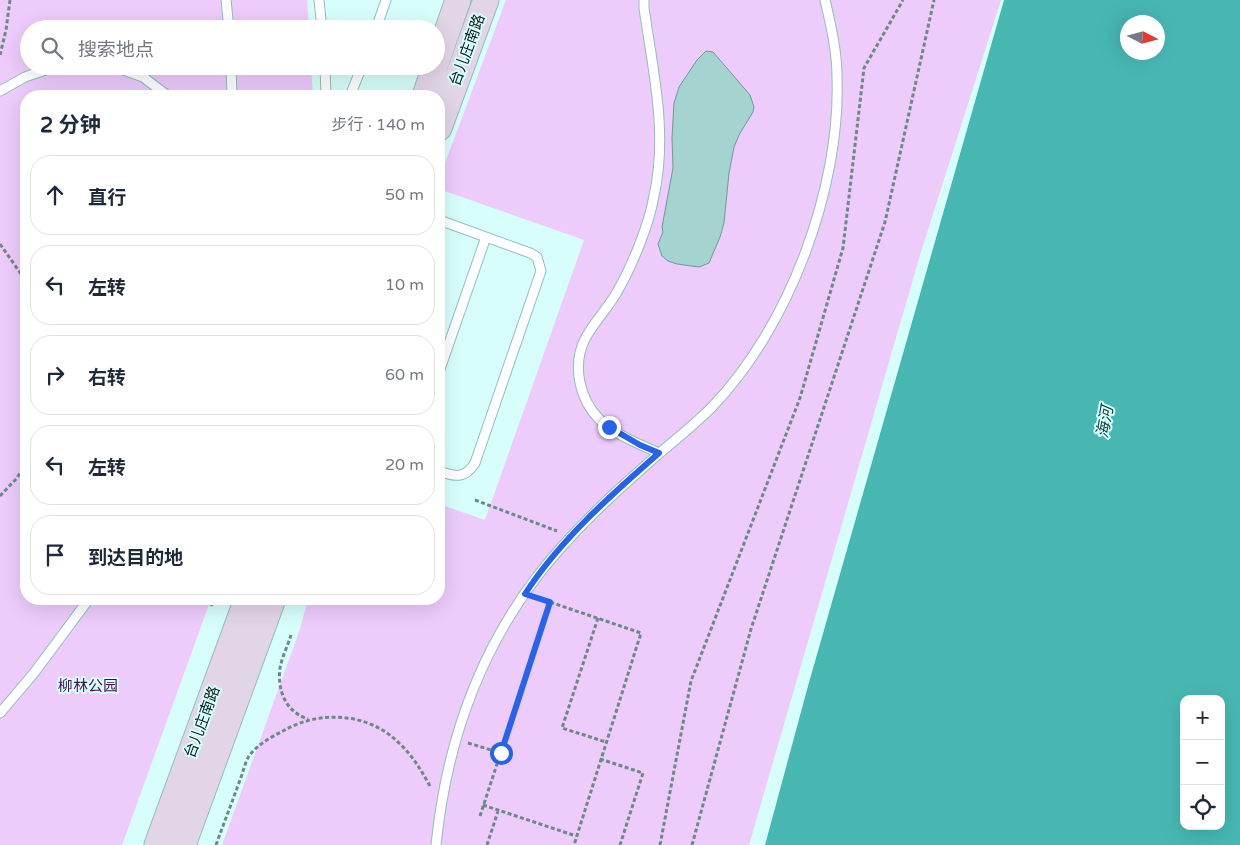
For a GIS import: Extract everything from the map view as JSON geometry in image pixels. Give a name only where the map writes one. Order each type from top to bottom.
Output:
[{"type":"main road","name":"台儿庄南路","points":[[445,38],[458,0]]},
{"type":"main road","name":"台儿庄南路","points":[[445,112],[486,0]]},
{"type":"main road","name":"台儿庄南路","points":[[427,90],[432,75]]},
{"type":"main road","name":"台儿庄南路","points":[[157,845],[245,605]]},
{"type":"main road","name":"台儿庄南路","points":[[183,845],[271,605]]},
{"type":"lane","points":[[226,0],[228,20]]},
{"type":"lane","points":[[379,20],[386,0]]},
{"type":"lane","points":[[644,0],[660,110],[659,161],[655,195],[646,224],[623,280],[585,340],[581,351],[578,372],[585,397],[601,421],[640,445],[659,453]]},
{"type":"lane","points":[[436,845],[445,781],[455,739],[468,699],[488,655],[525,594],[572,536],[659,453],[693,426],[730,386],[766,334],[790,287],[815,226],[828,176],[836,124],[838,76],[825,0]]},
{"type":"lane","points":[[320,2],[321,20]]},
{"type":"lane","points":[[0,91],[31,75]]},
{"type":"lane","points":[[137,75],[160,90]]},
{"type":"lane","points":[[231,75],[232,90]]},
{"type":"lane","points":[[325,75],[326,90]]},
{"type":"lane","points":[[352,90],[358,75]]},
{"type":"lane","points":[[445,222],[538,257],[541,271],[475,463],[470,470],[462,475],[452,476],[445,473]]},
{"type":"lane","points":[[445,355],[486,237]]},
{"type":"lane","points":[[0,713],[34,673],[85,605]]},
{"type":"path","points":[[0,56],[10,0]]},
{"type":"path","points":[[660,845],[691,680],[800,398],[843,248],[864,68],[903,0]]},
{"type":"path","points":[[692,845],[751,629],[885,222],[934,0]]},
{"type":"path","points":[[0,244],[20,272]]},
{"type":"path","points":[[0,496],[20,473]]},
{"type":"path","points":[[475,500],[572,536]]},
{"type":"path","points":[[525,594],[641,633],[574,845]]},
{"type":"path","points":[[480,816],[550,602]]},
{"type":"path","points":[[598,618],[562,728],[606,742]]},
{"type":"path","points":[[291,634],[280,666],[279,680],[286,703],[293,712],[308,719]]},
{"type":"path","points":[[216,845],[249,756],[264,742],[294,724],[308,719],[345,717],[372,725],[386,733],[398,742],[418,764],[441,806]]},
{"type":"path","points":[[455,739],[501,753]]},
{"type":"path","points":[[600,759],[643,772],[620,845]]},
{"type":"path","points":[[483,805],[576,836]]},
{"type":"path","points":[[487,845],[498,811]]},
{"type":"green space","name":"柳林公园","points":[[0,0],[307,0],[308,20],[20,20],[20,75],[312,75],[313,90],[20,90],[20,605],[209,605],[122,845],[0,845]]},
{"type":"green space","points":[[506,0],[1001,0],[920,255],[749,845],[222,845],[300,629],[306,605],[445,605],[445,506],[485,520],[584,240],[445,191],[445,163]]},
{"type":"water","name":"海河","points":[[1004,0],[1240,0],[1240,845],[765,845],[808,686]]},
{"type":"building","points":[[706,51],[713,52],[750,95],[754,107],[734,147],[729,173],[724,223],[720,237],[709,263],[699,267],[668,261],[662,256],[658,244],[663,232],[662,227],[673,168],[674,103],[679,87],[697,60]]},
{"type":"route","points":[[501,753],[550,602],[525,594],[577,530],[659,453],[640,445],[609,427]]}]
